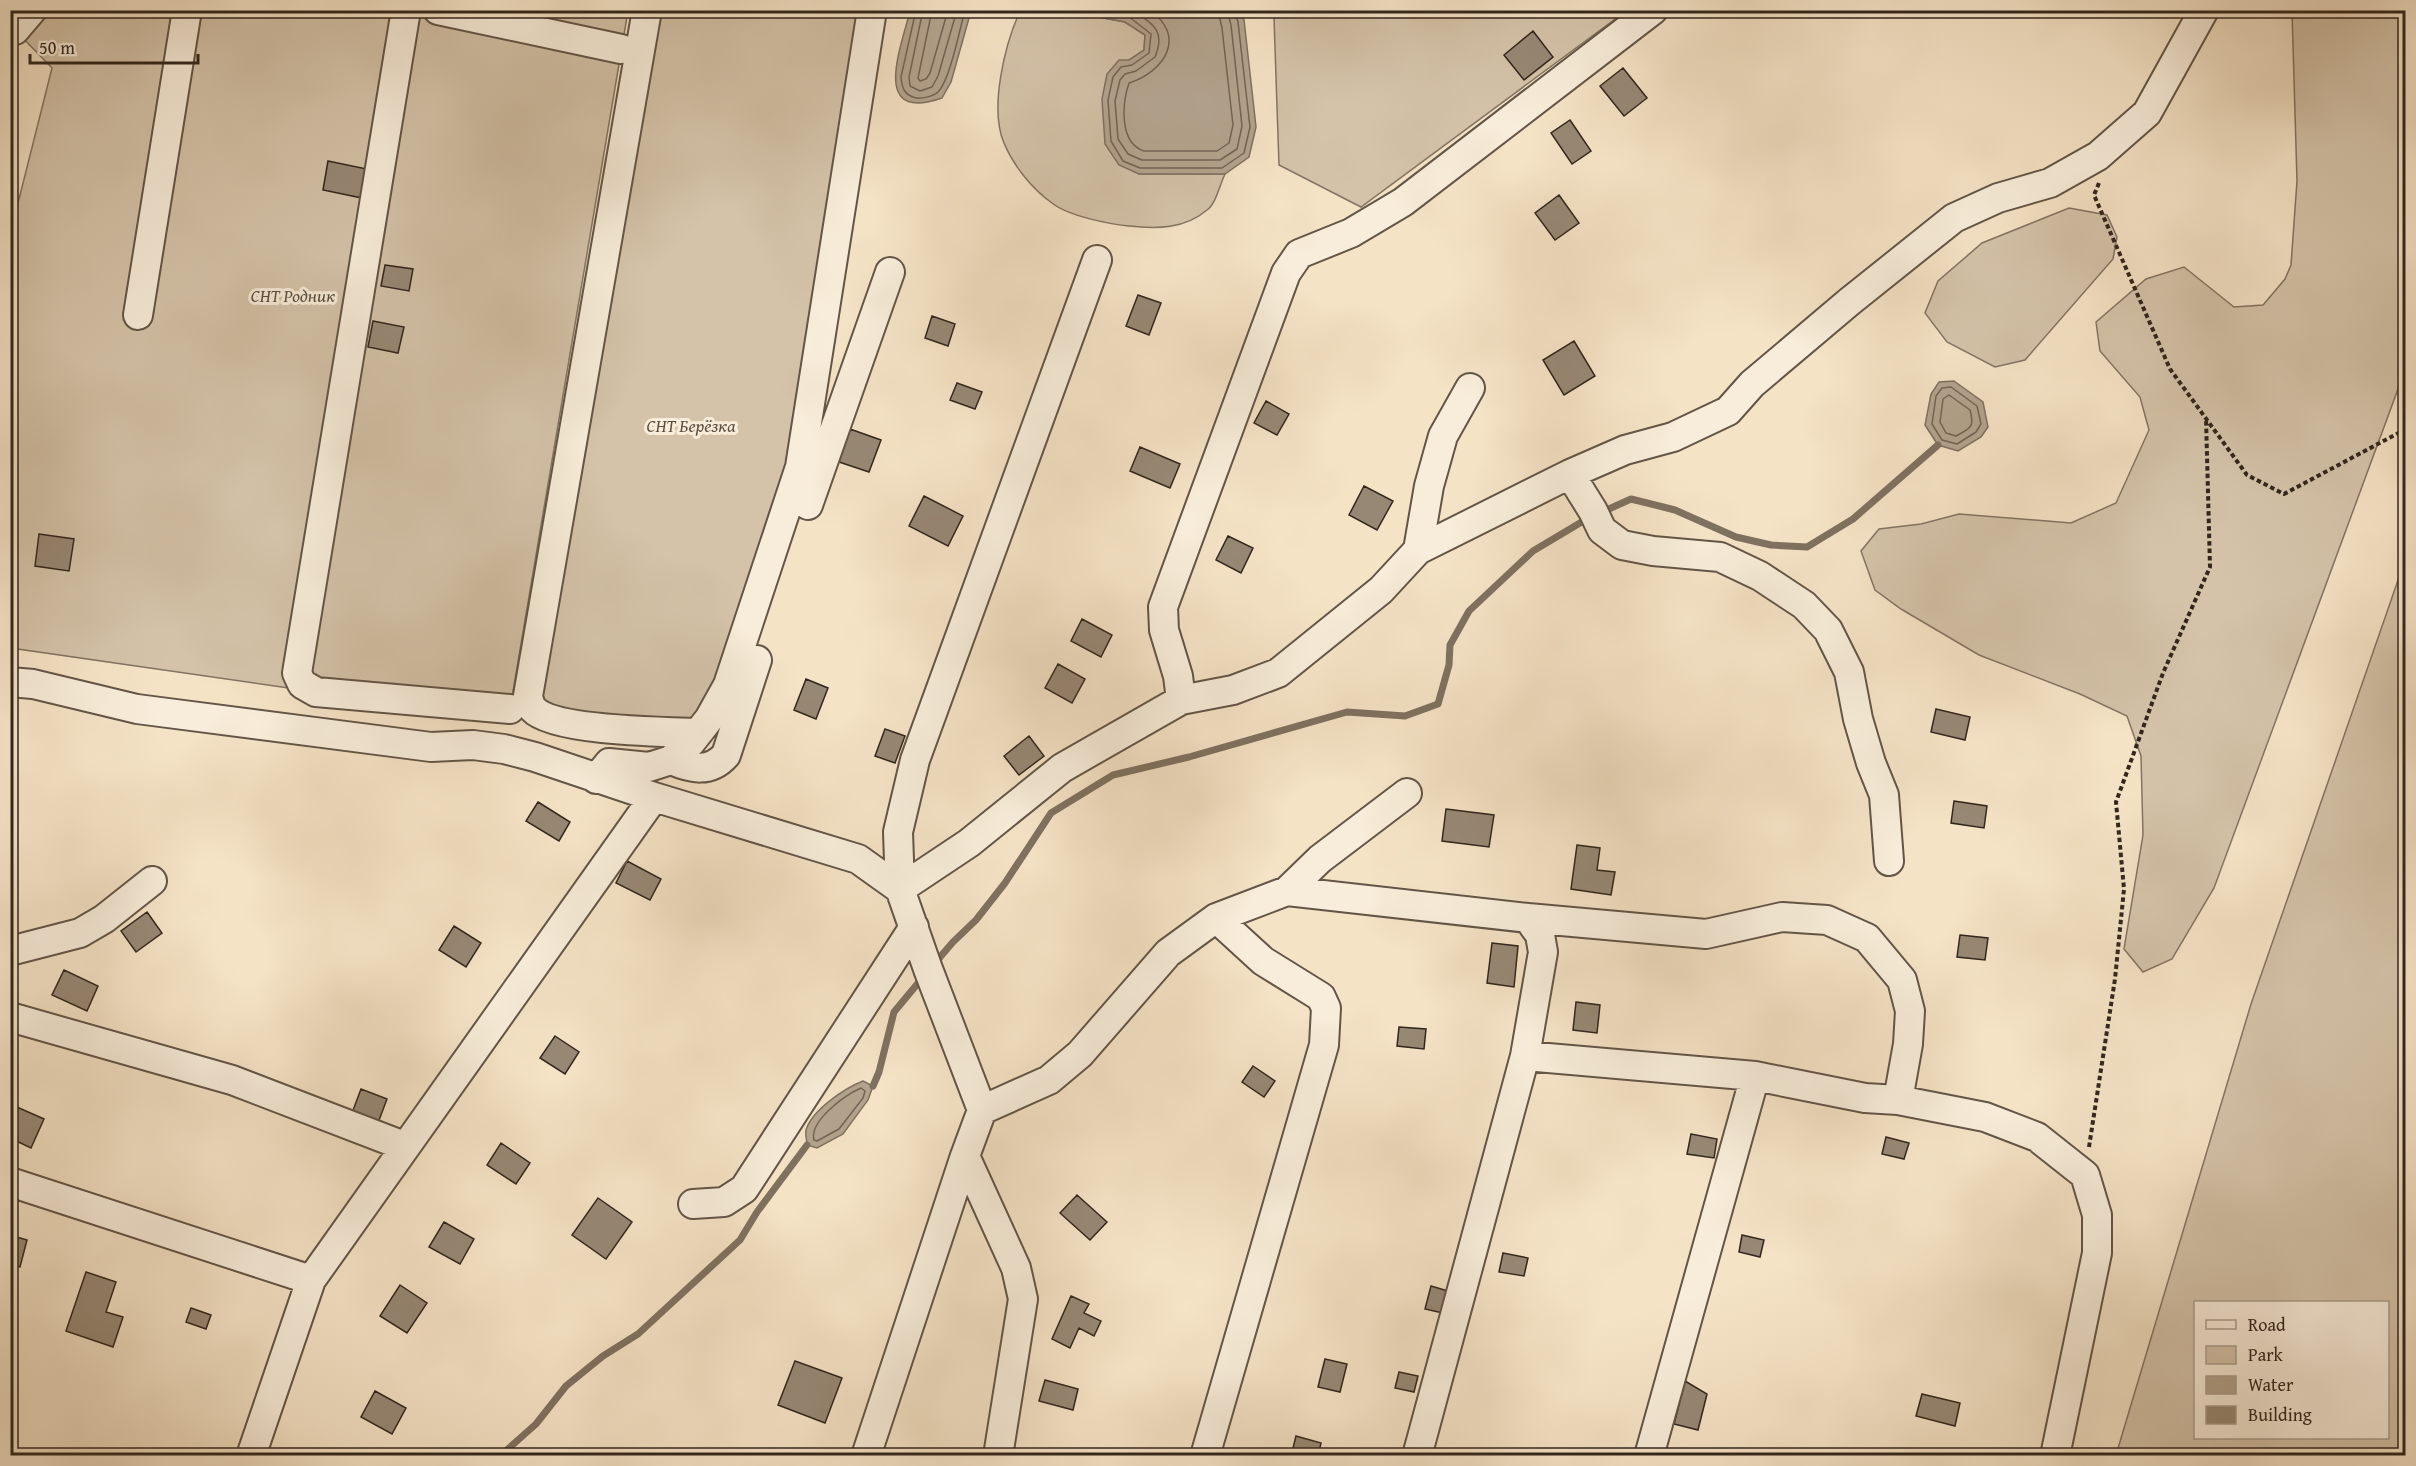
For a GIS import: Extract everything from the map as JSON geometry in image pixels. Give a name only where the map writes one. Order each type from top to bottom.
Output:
[{"type":"street","points":[[10,30],[15,30],[32,10]]},
{"type":"street","points":[[138,315],[187,10]]},
{"type":"street","points":[[406,10],[297,673],[302,684],[316,692],[510,709]]},
{"type":"street","points":[[438,10],[621,49]]},
{"type":"street","points":[[504,749],[628,10]]},
{"type":"street","points":[[647,10],[528,696],[532,709],[545,717],[598,729],[698,733]]},
{"type":"street","points":[[596,779],[609,763],[650,767],[671,760],[698,733],[729,686],[800,467],[872,10]]},
{"type":"street","points":[[1181,700],[1178,675],[1164,630],[1163,607],[1286,273],[1299,254],[1351,233],[1402,202],[1653,10]]},
{"type":"street","points":[[900,889],[969,843],[1062,768],[1181,700],[1233,690],[1278,673],[1381,590],[1418,550],[1570,474],[1625,450],[1673,437],[1728,411],[1761,377],[1954,219],[1998,198],[2050,183],[2098,156],[2147,113],[2204,10]]},
{"type":"street","points":[[866,1455],[982,1110],[900,889],[898,832],[915,759],[1097,260]]},
{"type":"street","points":[[671,760],[697,770],[718,764],[726,755],[800,526],[890,272]]},
{"type":"street","points":[[1418,550],[1429,486],[1443,436],[1470,388]]},
{"type":"street","points":[[1570,474],[1593,511],[1602,531],[1622,545],[1653,551],[1720,557],[1761,576],[1804,605],[1828,630],[1849,672],[1858,719],[1871,764],[1884,795],[1889,861]]},
{"type":"street","points":[[10,682],[33,684],[137,709],[431,747],[473,745],[504,749],[858,859],[900,889]]},
{"type":"street","points":[[982,1110],[1049,1080],[1080,1054],[1168,953],[1216,918],[1287,891],[1320,859],[1407,793]]},
{"type":"street","points":[[251,1455],[311,1280],[654,797]]},
{"type":"street","points":[[10,951],[80,933],[104,920],[152,881]]},
{"type":"street","points":[[1287,891],[1528,918],[1706,934],[1782,917],[1827,920],[1867,938],[1902,980],[1910,1011],[1908,1044],[1898,1100]]},
{"type":"street","points":[[1204,1455],[1324,1045],[1326,1008],[1321,997],[1263,961],[1216,918]]},
{"type":"street","points":[[1417,1455],[1526,1056],[1543,952],[1540,935],[1528,918]]},
{"type":"street","points":[[693,1204],[724,1202],[744,1189],[914,927]]},
{"type":"street","points":[[10,1017],[232,1080],[404,1146]]},
{"type":"street","points":[[1526,1056],[1755,1076],[1865,1098],[1898,1100],[1984,1117],[2037,1137],[2085,1175],[2097,1215],[2097,1253],[2055,1455]]},
{"type":"street","points":[[1648,1455],[1755,1076]]},
{"type":"street","points":[[965,1156],[1016,1268],[1023,1299],[998,1455]]},
{"type":"street","points":[[10,1182],[311,1280]]},
{"type":"path","points":[[2103,176],[2094,195],[2170,369],[2247,475],[2284,494],[2406,429]]},
{"type":"path","points":[[2085,1175],[2115,979],[2124,889],[2116,802],[2163,673],[2210,567],[2206,418]]},
{"type":"green space","name":"СНТ Родник","points":[[11,11],[628,11],[510,709],[316,692],[11,648],[11,231],[52,68],[15,30],[11,30]]},
{"type":"green space","name":"СНТ Берёзка","points":[[647,11],[872,11],[800,467],[698,733],[532,709]]},
{"type":"green space","points":[[1020,11],[1082,11],[1093,16],[1125,22],[1145,35],[1144,50],[1129,60],[1139,174],[1225,174],[1210,207],[1198,216],[1180,224],[1150,227],[1121,225],[1089,219],[1059,208],[1030,184],[1012,160],[1004,143],[998,112],[1004,58]]},
{"type":"green space","points":[[1269,11],[1626,11],[1361,207],[1279,165],[1274,18]]},
{"type":"green space","points":[[2292,11],[2405,11],[2405,370],[2214,888],[2172,959],[2143,972],[2124,949],[2143,835],[2141,756],[2127,716],[2080,694],[1979,655],[1901,609],[1875,590],[1861,551],[1879,529],[1921,524],[1959,514],[2071,523],[2116,503],[2149,430],[2140,397],[2100,351],[2096,322],[2146,279],[2184,267],[2234,307],[2263,305],[2285,279],[2291,265],[2297,181]]},
{"type":"green space","points":[[2069,208],[2107,215],[2117,237],[2113,259],[2025,360],[1995,367],[1947,342],[1925,313],[1938,281],[1982,243]]},
{"type":"green space","points":[[2405,560],[2405,1455],[2116,1455],[2251,1004]]},
{"type":"water","points":[[910,11],[971,11],[951,82],[942,98],[920,103],[905,100],[898,91],[897,61]]},
{"type":"water","points":[[1082,11],[1239,11],[1244,20],[1256,127],[1249,157],[1225,174],[1139,174],[1119,165],[1105,144],[1102,99],[1107,74],[1119,60],[1129,60],[1144,50],[1145,35],[1125,22],[1093,16]]},
{"type":"water","points":[[1954,381],[1983,402],[1988,427],[1981,437],[1958,451],[1938,445],[1925,425],[1931,394],[1939,382]]},
{"type":"water","points":[[863,1081],[873,1086],[868,1100],[843,1134],[817,1148],[807,1145],[806,1130],[815,1115],[839,1094]]},
{"type":"building","points":[[1533,31],[1553,57],[1524,80],[1504,55]]},
{"type":"building","points":[[1623,68],[1647,98],[1624,116],[1600,86]]},
{"type":"building","points":[[1570,120],[1591,151],[1572,164],[1551,133]]},
{"type":"building","points":[[328,161],[367,169],[362,198],[323,190]]},
{"type":"building","points":[[1559,195],[1579,223],[1555,240],[1535,213]]},
{"type":"building","points":[[385,265],[413,269],[409,291],[381,286]]},
{"type":"building","points":[[1138,295],[1161,303],[1149,335],[1126,326]]},
{"type":"building","points":[[932,316],[955,324],[948,346],[925,338]]},
{"type":"building","points":[[373,321],[404,327],[398,353],[368,347]]},
{"type":"building","points":[[1574,341],[1595,376],[1564,395],[1543,360]]},
{"type":"building","points":[[957,383],[982,392],[975,409],[950,400]]},
{"type":"building","points":[[1266,401],[1289,414],[1277,435],[1254,423]]},
{"type":"building","points":[[850,429],[881,440],[869,472],[839,462]]},
{"type":"building","points":[[1140,447],[1180,464],[1170,488],[1130,471]]},
{"type":"building","points":[[1364,486],[1393,501],[1377,530],[1349,515]]},
{"type":"building","points":[[924,496],[963,516],[948,546],[909,526]]},
{"type":"building","points":[[39,534],[74,539],[69,571],[35,566]]},
{"type":"building","points":[[1228,536],[1253,548],[1241,573],[1216,560]]},
{"type":"building","points":[[1082,619],[1112,635],[1101,657],[1071,641]]},
{"type":"building","points":[[1058,664],[1085,679],[1072,703],[1045,688]]},
{"type":"building","points":[[806,679],[828,688],[816,719],[794,710]]},
{"type":"building","points":[[1936,709],[1970,717],[1965,740],[1931,732]]},
{"type":"building","points":[[885,729],[905,736],[895,763],[875,756]]},
{"type":"building","points":[[1029,736],[1044,756],[1019,775],[1004,756]]},
{"type":"building","points":[[1954,801],[1987,806],[1984,828],[1951,823]]},
{"type":"building","points":[[538,802],[570,822],[559,841],[526,821]]},
{"type":"building","points":[[1446,809],[1494,815],[1489,847],[1442,841]]},
{"type":"building","points":[[1577,845],[1600,848],[1597,870],[1615,872],[1611,895],[1571,889]]},
{"type":"building","points":[[627,861],[661,879],[650,900],[616,883]]},
{"type":"building","points":[[147,912],[162,933],[136,952],[121,931]]},
{"type":"building","points":[[454,926],[481,943],[466,967],[439,950]]},
{"type":"building","points":[[1960,935],[1988,938],[1985,960],[1957,957]]},
{"type":"building","points":[[1492,943],[1518,946],[1514,987],[1487,983]]},
{"type":"building","points":[[64,970],[98,986],[87,1011],[52,995]]},
{"type":"building","points":[[1576,1002],[1600,1005],[1597,1033],[1573,1030]]},
{"type":"building","points":[[1399,1027],[1426,1029],[1424,1049],[1397,1046]]},
{"type":"building","points":[[555,1036],[579,1052],[565,1074],[540,1058]]},
{"type":"building","points":[[1253,1066],[1275,1081],[1264,1097],[1242,1082]]},
{"type":"building","points":[[361,1089],[387,1099],[378,1123],[352,1113]]},
{"type":"building","points":[[10,1104],[44,1119],[31,1148],[10,1138]]},
{"type":"building","points":[[1691,1134],[1717,1139],[1714,1158],[1687,1154]]},
{"type":"building","points":[[1886,1137],[1909,1143],[1904,1159],[1882,1154]]},
{"type":"building","points":[[501,1143],[530,1163],[516,1184],[487,1165]]},
{"type":"building","points":[[1077,1195],[1107,1222],[1090,1240],[1060,1213]]},
{"type":"building","points":[[598,1198],[632,1222],[606,1259],[572,1235]]},
{"type":"building","points":[[444,1222],[474,1239],[460,1264],[429,1247]]},
{"type":"building","points":[[10,1235],[27,1240],[20,1267],[10,1265]]},
{"type":"building","points":[[1742,1235],[1764,1240],[1760,1257],[1739,1252]]},
{"type":"building","points":[[1503,1253],[1528,1258],[1524,1276],[1499,1272]]},
{"type":"building","points":[[86,1272],[116,1282],[106,1312],[123,1317],[113,1347],[66,1331]]},
{"type":"building","points":[[400,1285],[427,1303],[407,1333],[380,1316]]},
{"type":"building","points":[[1431,1286],[1448,1291],[1443,1313],[1425,1309]]},
{"type":"building","points":[[1071,1296],[1089,1304],[1084,1313],[1101,1321],[1094,1336],[1079,1328],[1070,1348],[1052,1339]]},
{"type":"building","points":[[191,1308],[211,1315],[206,1329],[186,1322]]},
{"type":"building","points":[[1325,1359],[1347,1364],[1340,1392],[1318,1387]]},
{"type":"building","points":[[795,1361],[842,1378],[825,1423],[778,1405]]},
{"type":"building","points":[[1399,1372],[1418,1376],[1414,1392],[1395,1388]]},
{"type":"building","points":[[1045,1380],[1078,1389],[1073,1410],[1039,1401]]},
{"type":"building","points":[[1685,1381],[1707,1394],[1698,1430],[1674,1424]]},
{"type":"building","points":[[375,1391],[406,1408],[392,1434],[361,1417]]},
{"type":"building","points":[[1922,1394],[1960,1403],[1955,1426],[1916,1416]]},
{"type":"building","points":[[1296,1436],[1321,1443],[1318,1456],[1291,1456]]},
{"type":"waterway","points":[[1600,513],[1631,499],[1675,510],[1736,537],[1771,545],[1807,547],[1853,519],[1938,445]]},
{"type":"waterway","points":[[935,963],[976,920],[1005,883],[1051,813],[1113,775],[1189,757],[1347,712],[1405,716],[1438,704],[1449,665],[1450,645],[1469,611],[1533,551],[1590,517]]},
{"type":"waterway","points":[[873,1086],[879,1072],[894,1012],[924,976]]},
{"type":"waterway","points":[[500,1456],[536,1424],[566,1386],[603,1356],[638,1334],[740,1240],[757,1212],[807,1145]]}]
